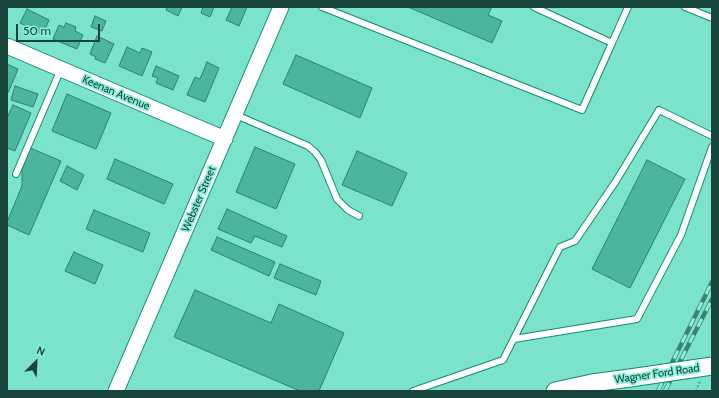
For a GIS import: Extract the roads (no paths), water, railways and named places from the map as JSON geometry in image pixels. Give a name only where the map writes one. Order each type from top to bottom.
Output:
[{"type":"main road","name":"Wagner Ford Road","points":[[555,391],[592,383],[712,366]]},
{"type":"street","name":"Webster Street","points":[[116,391],[236,115],[281,7]]},
{"type":"street","name":"Keenan Avenue","points":[[7,46],[225,139]]},
{"type":"lane","points":[[322,7],[582,110],[628,7]]},
{"type":"lane","points":[[534,7],[612,43]]},
{"type":"lane","points":[[685,7],[712,18]]},
{"type":"lane","points":[[16,174],[61,69]]},
{"type":"lane","points":[[413,391],[503,360],[560,247],[575,241],[616,181],[659,110],[712,136]]},
{"type":"lane","points":[[236,115],[308,146],[321,160],[337,199],[348,210],[358,216]]},
{"type":"lane","points":[[514,340],[637,319],[681,235],[712,147]]},
{"type":"railway","points":[[658,391],[712,282]]},
{"type":"railway","points":[[665,391],[712,299]]}]
